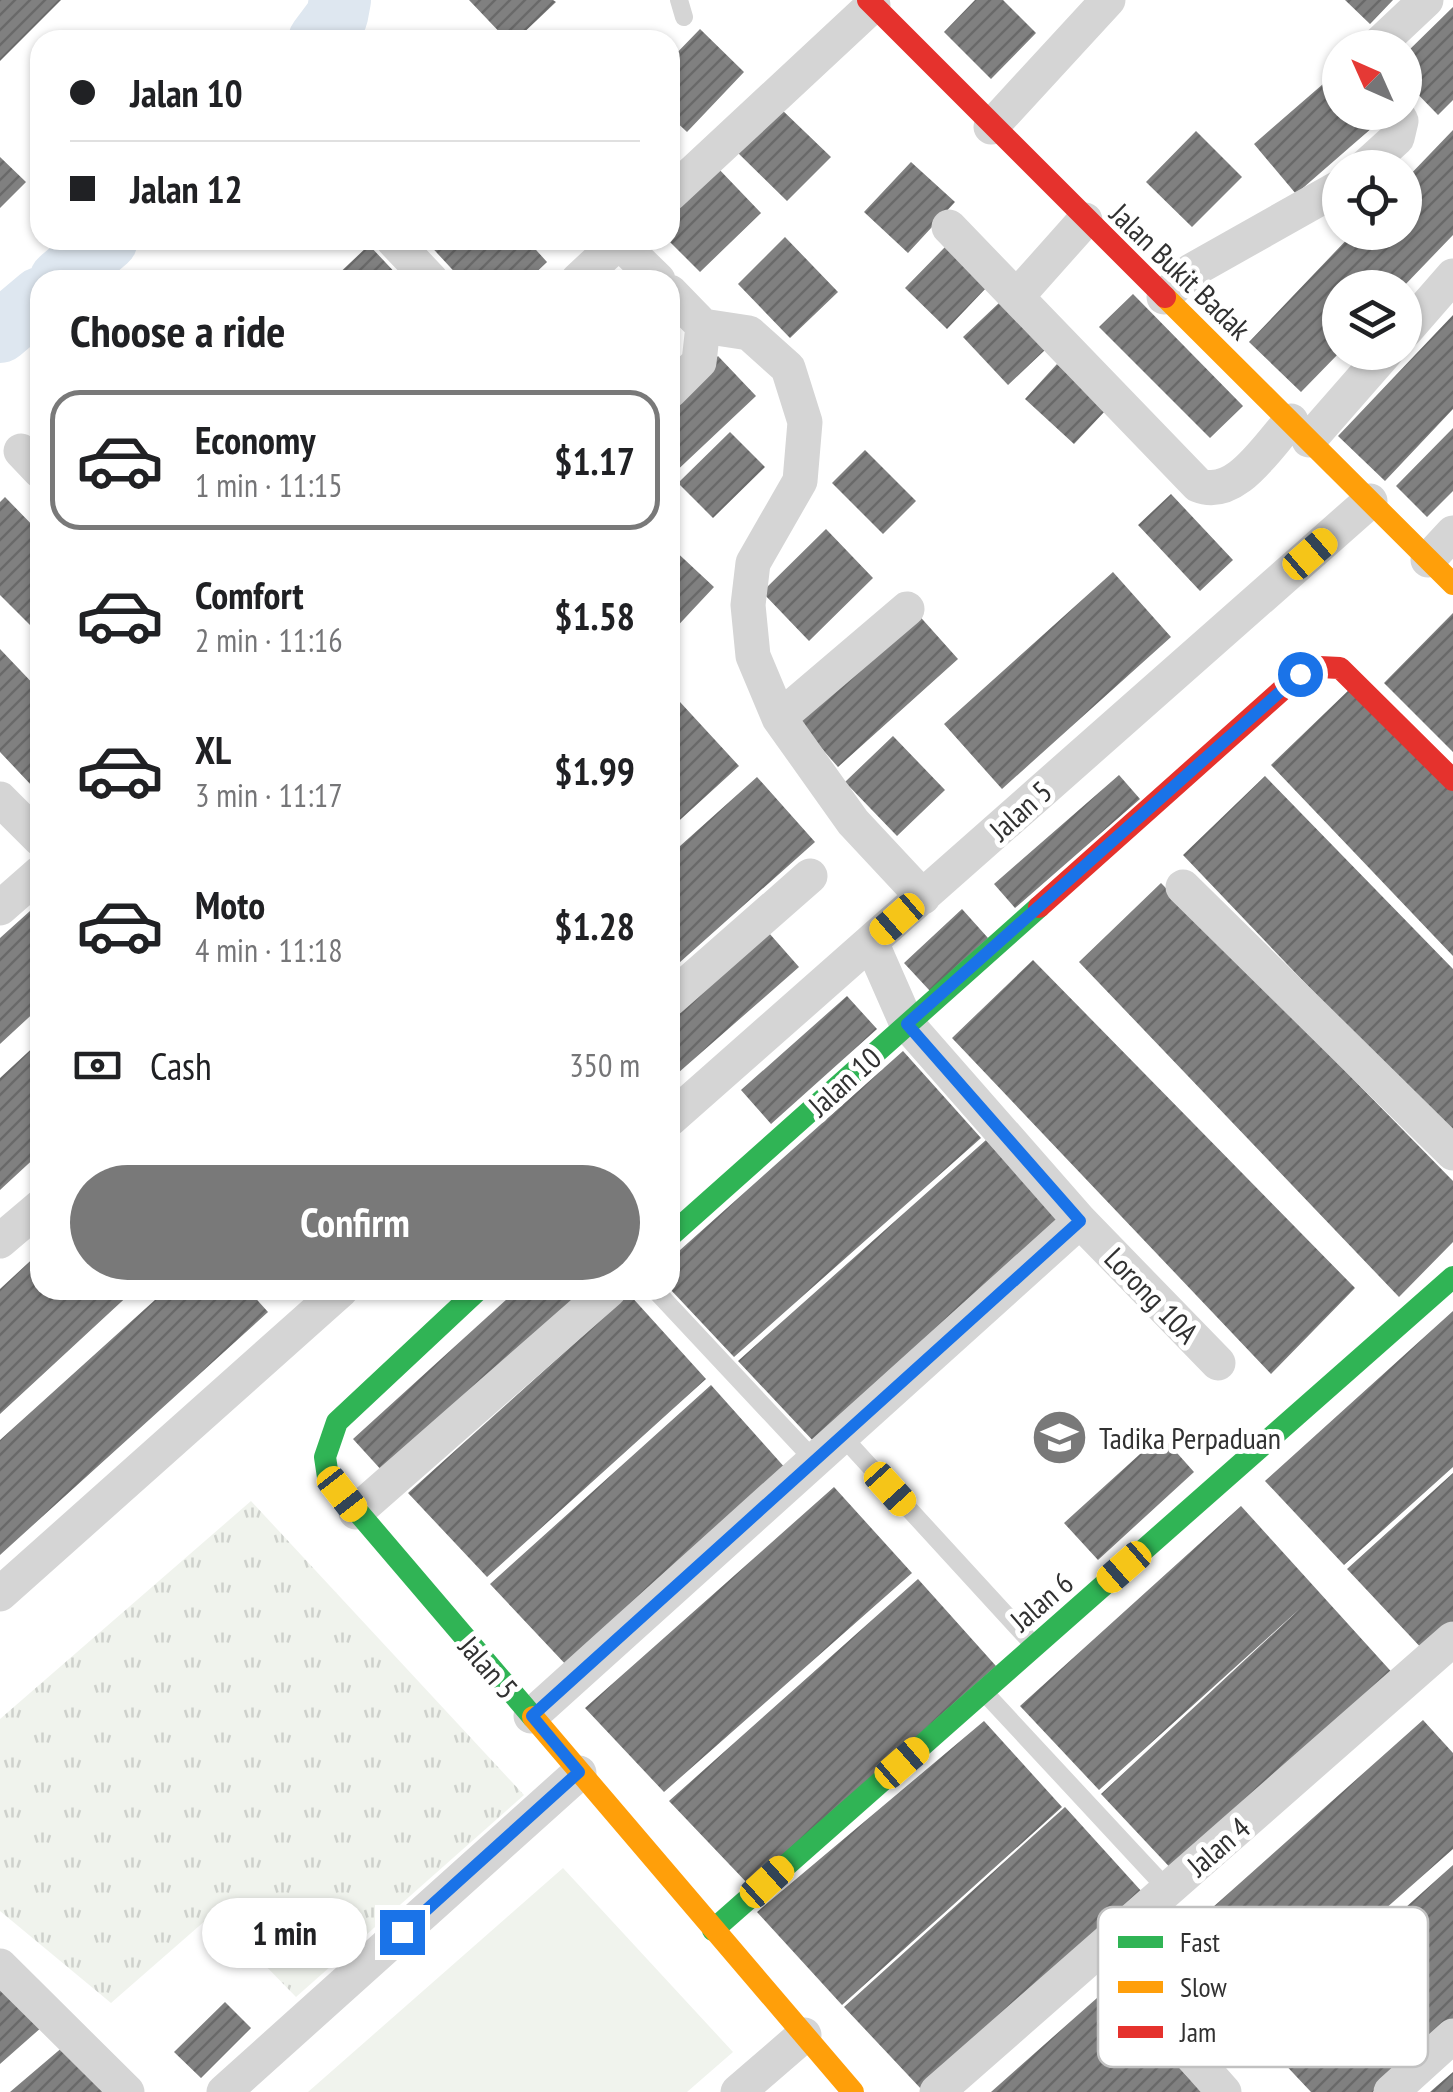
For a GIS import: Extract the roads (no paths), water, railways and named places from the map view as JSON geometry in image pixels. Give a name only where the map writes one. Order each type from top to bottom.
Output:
[{"type":"street","points":[[991,126],[1108,0]]},
{"type":"street","points":[[1394,30],[1426,0]]},
{"type":"street","points":[[680,184],[870,2]]},
{"type":"street","name":"Jalan Bukit Badak","points":[[870,2],[1440,572]]},
{"type":"street","points":[[1384,150],[1397,138],[1399,130]]},
{"type":"street","points":[[1164,297],[1191,271],[1322,197]]},
{"type":"street","points":[[1018,294],[1085,220]]},
{"type":"street","points":[[949,227],[1018,294],[1198,485],[1213,491],[1229,486],[1300,430],[1366,370]]},
{"type":"street","points":[[403,250],[422,270]]},
{"type":"street","points":[[589,270],[610,250]]},
{"type":"street","points":[[629,250],[648,270]]},
{"type":"street","points":[[1422,311],[1453,276]]},
{"type":"street","points":[[680,302],[703,326],[750,333],[788,368],[805,422],[800,481],[753,563],[748,605],[753,656],[780,718],[853,822],[923,896]]},
{"type":"street","points":[[680,381],[698,362],[703,326]]},
{"type":"street","name":"Jalan 5","points":[[680,1110],[1370,501]]},
{"type":"street","points":[[1440,572],[1453,534]]},
{"type":"street","points":[[780,718],[906,608]]},
{"type":"street","name":"Jalan 10","points":[[680,1227],[1300,674],[1319,666],[1340,668],[1453,780]]},
{"type":"street","points":[[0,799],[30,830]]},
{"type":"street","points":[[680,990],[810,876]]},
{"type":"street","points":[[0,908],[30,882]]},
{"type":"street","points":[[1183,887],[1453,1153]]},
{"type":"street","name":"Lorong 10A","points":[[871,942],[907,1024],[1080,1221],[1218,1363]]},
{"type":"street","points":[[0,1242],[30,1215]]},
{"type":"street","points":[[532,1716],[1080,1221]]},
{"type":"street","name":"Jalan 6","points":[[713,1930],[1453,1277]]},
{"type":"street","points":[[0,1594],[330,1300]]},
{"type":"street","name":"Jalan 5","points":[[467,1300],[337,1422],[325,1457],[328,1477],[853,2092]]},
{"type":"street","points":[[356,1512],[599,1300]]},
{"type":"street","name":"Jalan 4","points":[[1148,1907],[1453,1639]]},
{"type":"street","points":[[224,2092],[579,1772]]},
{"type":"street","name":"Jalan 4","points":[[937,2092],[1098,1950]]},
{"type":"street","points":[[0,1966],[127,2092]]},
{"type":"street","points":[[738,2092],[804,2035]]},
{"type":"street","points":[[1428,2059],[1453,2036]]},
{"type":"street","points":[[1202,2067],[1224,2092]]},
{"type":"street","points":[[1391,2092],[1419,2067]]},
{"type":"lane","points":[[663,1300],[815,1461]]},
{"type":"lane","points":[[842,1436],[1034,1646]]},
{"type":"lane","points":[[984,1691],[1168,1890]]},
{"type":"waterway","points":[[326,30],[337,16],[340,0]]},
{"type":"waterway","points":[[72,270],[95,250]]},
{"type":"waterway","points":[[0,332],[30,306]]},
{"type":"place","name":"Tadika Perpaduan","points":[[1060,1437]]}]
